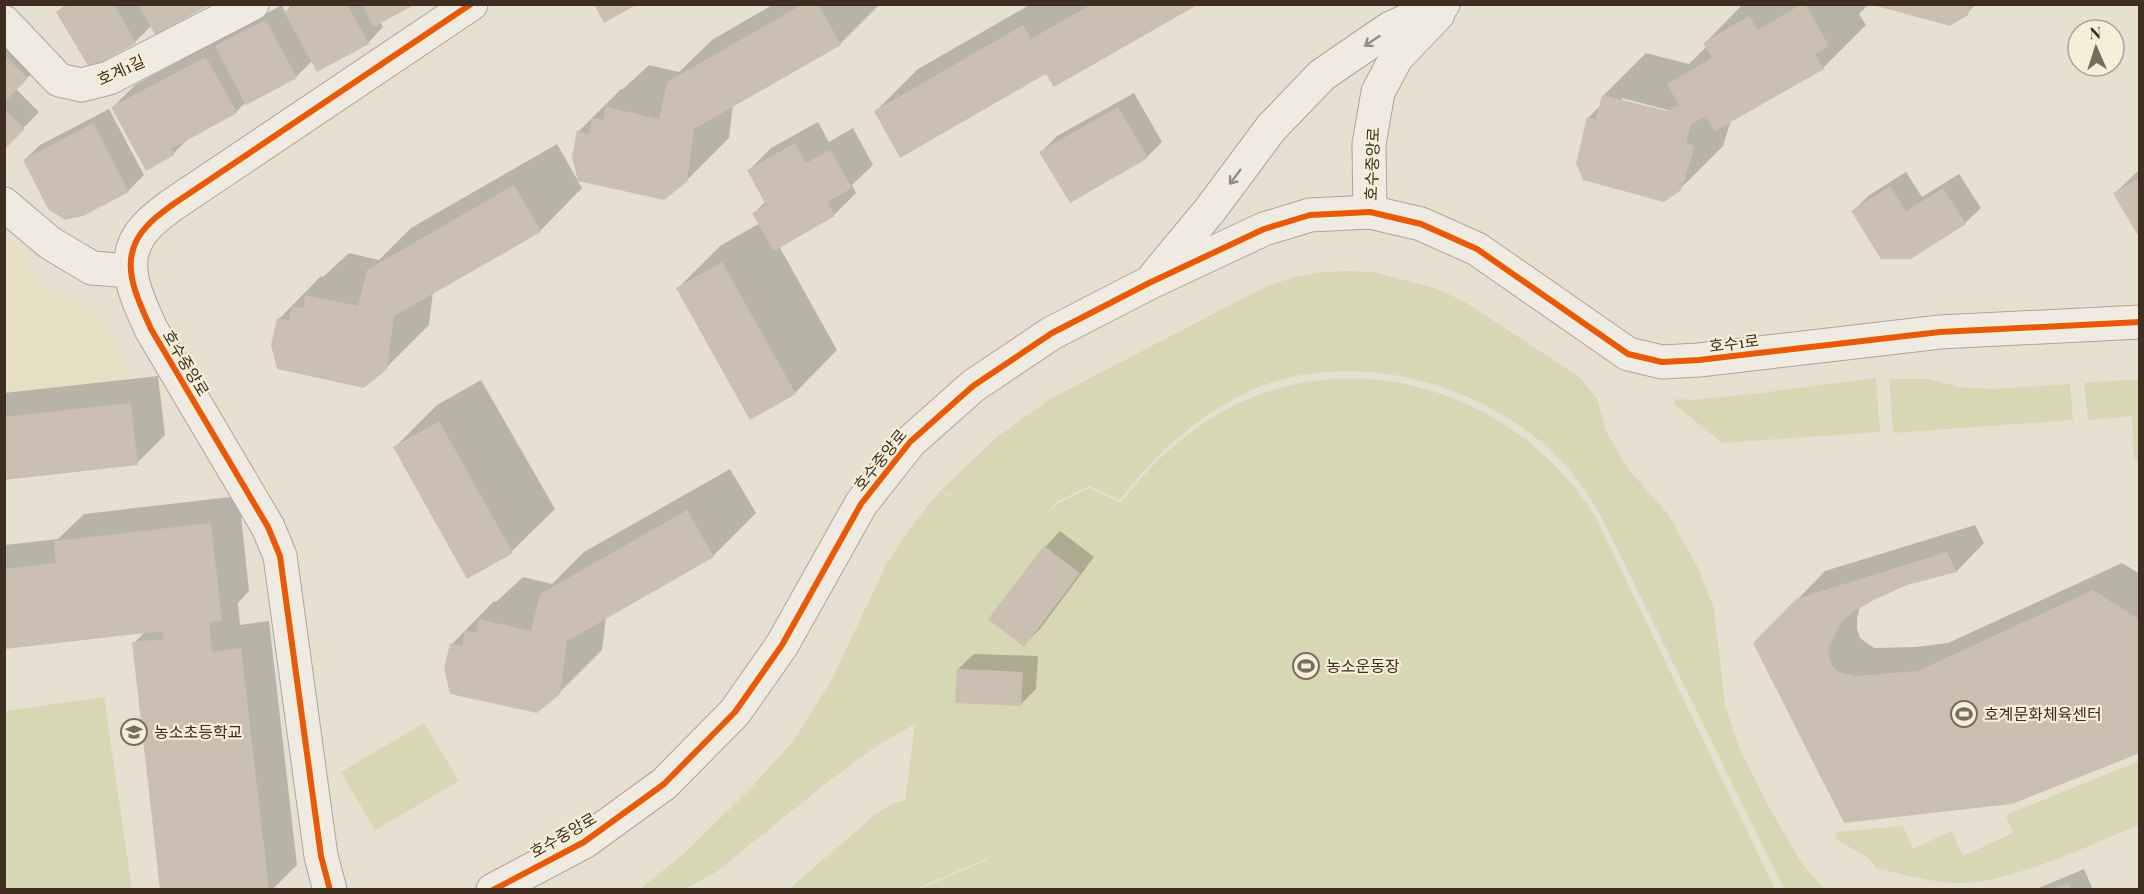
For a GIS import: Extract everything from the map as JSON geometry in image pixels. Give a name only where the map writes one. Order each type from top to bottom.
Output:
[{"type":"street","points":[[4,17],[12,4]]},
{"type":"street","name":"호계1길","points":[[4,22],[59,80],[81,86],[109,78],[252,4]]},
{"type":"street","name":"호수중앙로","points":[[330,890],[321,856],[280,555],[268,528],[151,330],[136,295],[130,271],[132,248],[146,226],[172,204],[471,4]]},
{"type":"street","points":[[1149,283],[1210,210],[1271,128],[1322,75],[1389,29],[1443,4]]},
{"type":"street","name":"호수중앙로","points":[[493,890],[584,842],[655,791],[735,712],[782,645],[861,504],[910,442],[973,386],[1053,333],[1149,283],[1264,230],[1310,215],[1370,212],[1369,144],[1378,92],[1396,58],[1437,15],[1454,4]]},
{"type":"street","points":[[4,204],[50,243],[92,268],[130,271]]},
{"type":"street","name":"호수1로","points":[[1370,212],[1421,224],[1477,249],[1628,354],[1662,362],[1699,360],[1940,332],[2139,322]]},
{"type":"shaded area","points":[[5,237],[23,253],[38,285],[91,310],[100,318],[133,377],[5,394]]},
{"type":"green space","name":"농소운동장","points":[[1345,271],[1373,272],[1435,288],[1465,302],[1581,378],[1597,399],[1607,433],[1628,469],[1668,514],[1698,568],[1714,609],[1725,705],[1740,750],[1770,809],[1801,862],[1824,889],[1784,889],[1603,520],[1591,499],[1562,462],[1545,445],[1515,423],[1483,404],[1448,389],[1412,379],[1374,373],[1337,371],[1300,375],[1264,385],[1243,394],[1203,418],[1166,448],[1120,500],[1089,486],[1056,502],[1046,516],[1057,504],[1089,488],[1121,503],[1168,451],[1225,410],[1267,392],[1314,381],[1362,379],[1409,385],[1454,399],[1497,420],[1535,447],[1569,481],[1597,520],[1775,889],[919,889],[985,861],[992,851],[984,860],[915,889],[789,889],[876,814],[890,805],[905,800],[915,724],[877,746],[829,781],[716,872],[685,889],[639,890],[687,851],[751,788],[794,740],[831,681],[887,563],[910,528],[940,491],[958,502],[941,490],[996,438],[1050,399],[1261,289],[1302,276]]},
{"type":"green space","points":[[1876,378],[1880,432],[1722,443],[1673,403],[1676,399],[1693,400],[1761,393]]},
{"type":"green space","points":[[1889,379],[1929,379],[1959,387],[1993,389],[2070,384],[2073,420],[1893,433]]},
{"type":"green space","points":[[2140,379],[2139,459],[2134,458],[2132,416],[2088,420],[2084,383]]},
{"type":"green space","points":[[104,697],[132,889],[5,889],[5,711]]},
{"type":"green space","points":[[424,723],[459,781],[375,830],[341,772]]},
{"type":"green space","points":[[2139,761],[2139,825],[2047,863],[1997,878],[1953,883],[1876,868],[1870,859],[1834,838],[1837,832],[1903,826],[1913,849],[1951,831],[1963,856],[2013,833],[2006,815]]},
{"type":"building","points":[[70,4],[114,4],[136,43],[90,69],[56,12]]},
{"type":"building","points":[[138,4],[211,4],[155,35]]},
{"type":"building","points":[[297,4],[347,4],[369,44],[317,72],[284,12]]},
{"type":"building","points":[[362,4],[416,4],[373,27]]},
{"type":"building","points":[[594,4],[638,4],[604,23]]},
{"type":"building","points":[[803,4],[818,4],[841,45],[694,129],[687,182],[664,200],[578,181],[572,157],[577,130],[589,134],[592,118],[603,120],[606,107],[659,119],[667,82]]},
{"type":"building","points":[[1092,4],[1199,4],[1054,87],[1046,74],[900,158],[874,111],[1023,25],[1031,39]]},
{"type":"building","points":[[1805,4],[1829,46],[1815,54],[1824,69],[1715,131],[1706,116],[1691,124],[1686,143],[1695,146],[1681,190],[1664,202],[1583,180],[1576,163],[1587,117],[1596,119],[1602,95],[1667,111],[1679,105],[1667,84],[1712,58],[1703,43],[1749,16],[1758,30]]},
{"type":"building","points":[[1971,4],[1968,15],[1950,26],[1873,5]]},
{"type":"building","points":[[266,20],[297,78],[246,105],[215,46]]},
{"type":"building","points":[[4,55],[28,78],[4,103]]},
{"type":"building","points":[[206,57],[237,113],[171,149],[174,155],[146,171],[111,107]]},
{"type":"building","points":[[1118,107],[1148,158],[1070,203],[1039,152]]},
{"type":"building","points":[[4,109],[25,129],[4,150]]},
{"type":"building","points":[[93,123],[129,192],[83,216],[65,220],[48,209],[23,160]]},
{"type":"building","points":[[795,143],[806,163],[830,150],[852,188],[827,202],[835,216],[774,251],[752,213],[766,205],[747,170]]},
{"type":"building","points":[[2140,178],[2140,233],[2137,234],[2113,193]]},
{"type":"building","points":[[514,185],[541,232],[394,316],[387,369],[364,388],[277,369],[271,345],[277,318],[289,320],[292,306],[303,308],[305,295],[358,306],[367,270]]},
{"type":"building","points":[[1890,186],[1906,211],[1943,188],[1966,224],[1911,259],[1881,259],[1851,211]]},
{"type":"building","points":[[722,262],[796,394],[750,420],[676,288]]},
{"type":"building","points":[[131,403],[138,465],[4,480],[4,417]]},
{"type":"building","points":[[439,421],[513,553],[467,579],[393,447]]},
{"type":"building","points":[[687,510],[714,557],[567,641],[560,694],[537,713],[450,694],[444,669],[450,643],[462,646],[465,630],[476,633],[479,619],[531,631],[540,594]]},
{"type":"building","points":[[211,523],[222,621],[209,622],[212,652],[241,648],[269,890],[160,890],[132,642],[163,639],[163,631],[5,649],[5,569],[56,563],[54,541]]},
{"type":"building","points":[[1044,546],[1080,573],[1024,647],[988,619]]},
{"type":"building","name":"호계문화체육센터","points":[[1947,552],[1957,572],[1907,585],[1853,612],[1840,624],[1829,647],[1832,666],[1839,672],[1855,676],[1918,671],[2093,590],[2140,620],[2140,753],[2012,804],[1844,823],[1753,643],[1796,599]]},
{"type":"building","points":[[957,669],[1023,672],[1021,706],[955,703]]},
{"type":"building","points":[[2069,883],[2071,890],[2053,890],[2053,889]]},
{"type":"cycle path","points":[[330,890],[321,856],[280,556],[268,527],[151,329],[135,290],[132,277],[132,251],[147,226],[172,205],[471,4]]},
{"type":"cycle path","points":[[493,890],[584,842],[664,784],[735,712],[782,645],[861,504],[910,442],[973,386],[1052,333],[1149,283],[1264,229],[1310,215],[1370,212],[1421,224],[1477,249],[1628,354],[1662,362],[1699,360],[1940,332],[2140,322]]},
{"type":"place","name":"농소운동장","points":[[1306,666]]},
{"type":"place","name":"호계문화체육센터","points":[[1964,714]]},
{"type":"place","name":"농소초등학교","points":[[134,732]]}]
